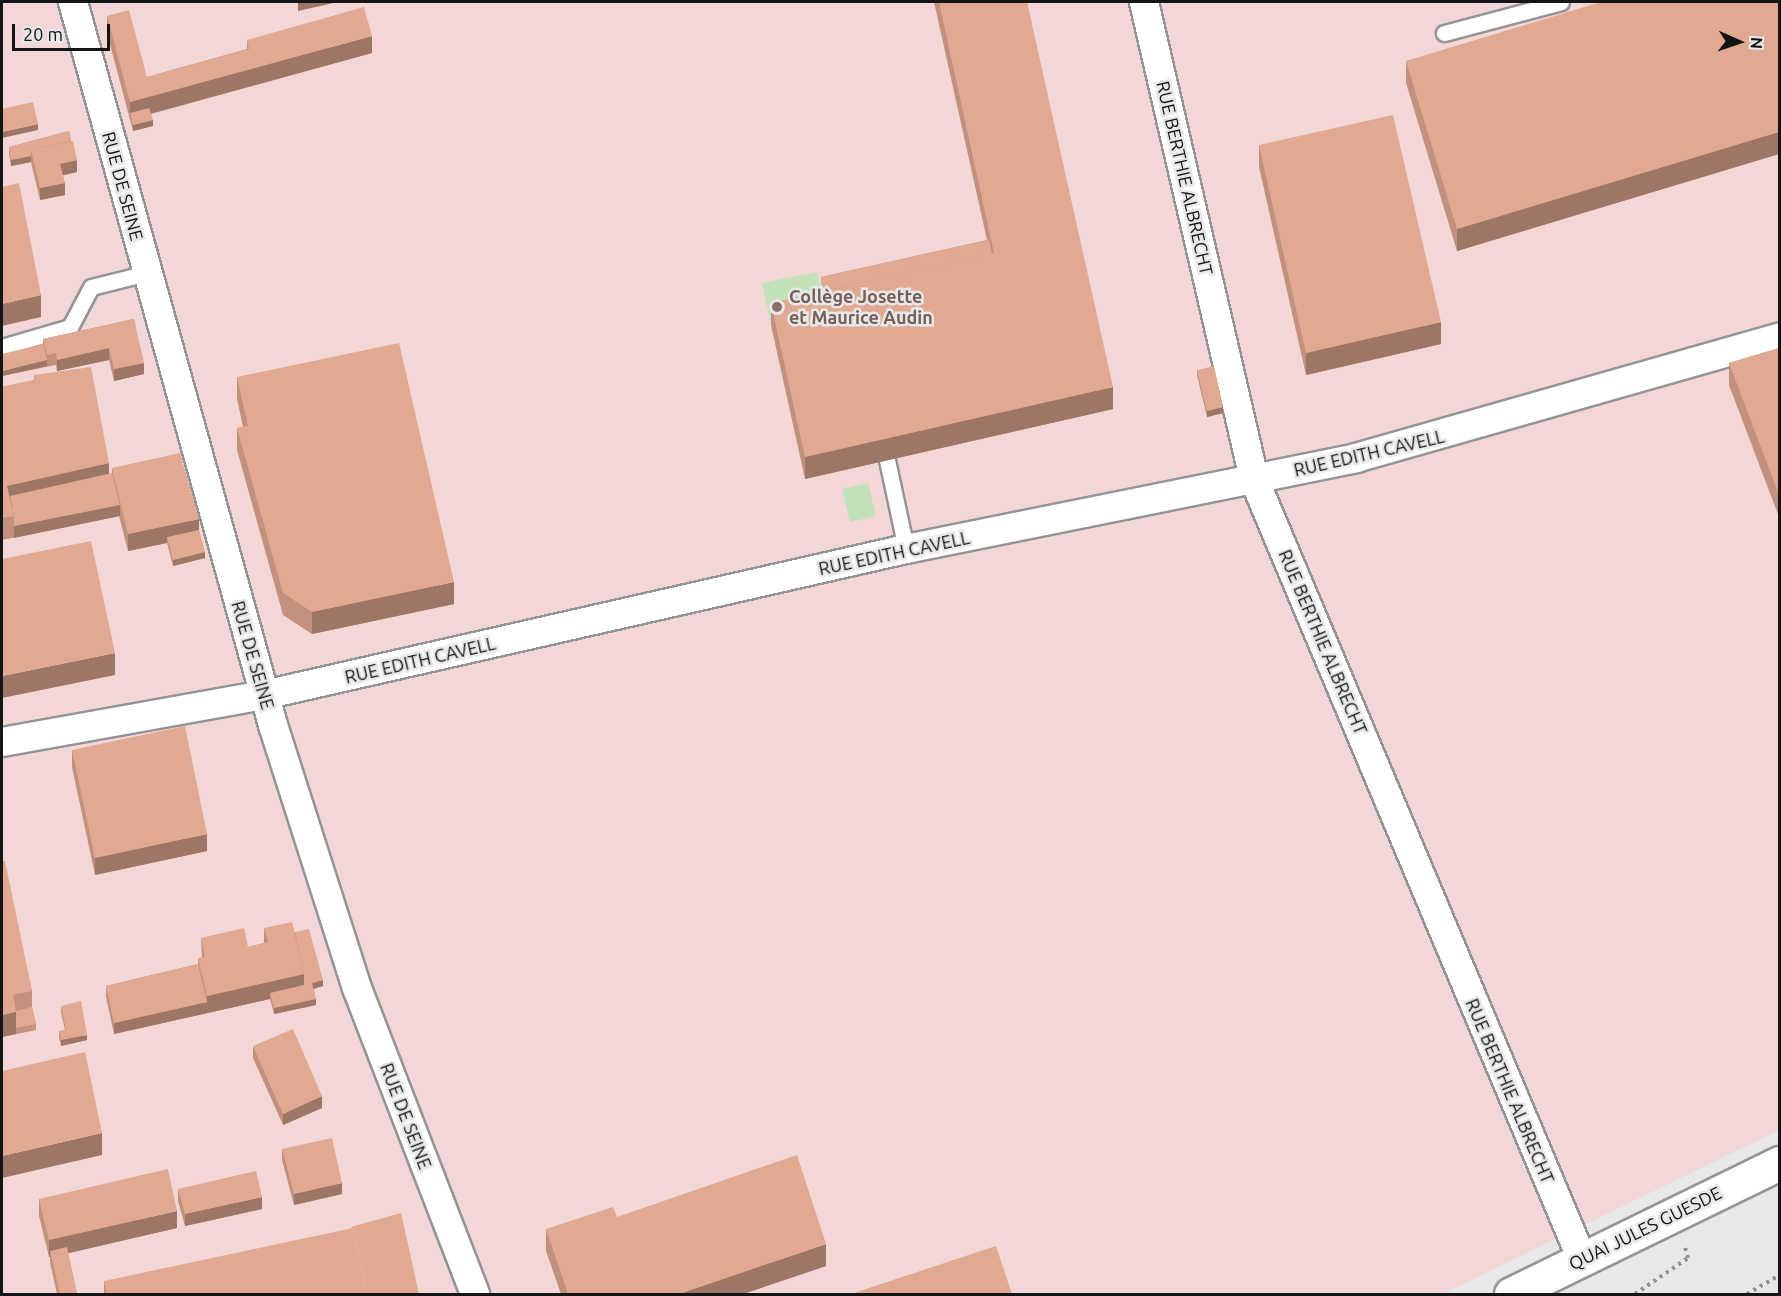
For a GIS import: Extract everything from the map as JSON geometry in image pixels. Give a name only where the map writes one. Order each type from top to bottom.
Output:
[{"type":"main road","name":"QUAI JULES GUESDE","points":[[1511,1294],[1581,1257],[1779,1163]]},
{"type":"street","name":"RUE DE SEINE","points":[[73,2],[264,695],[357,988],[475,1294]]},
{"type":"street","name":"RUE BERTHIE ALBRECHT","points":[[1144,2],[1254,479],[1581,1257]]},
{"type":"street","name":"RUE EDITH CAVELL","points":[[2,742],[264,695],[906,549],[1254,479],[1474,429],[1779,337]]},
{"type":"lane","points":[[1444,33],[1561,2]]},
{"type":"lane","points":[[2,347],[70,327],[90,287],[147,273]]},
{"type":"lane","points":[[887,460],[906,549]]},
{"type":"path","points":[[1635,1294],[1688,1258],[1674,1214]]},
{"type":"path","points":[[1748,1294],[1779,1275]]},
{"type":"shaded area","points":[[2,2],[1779,2],[1779,1130],[1443,1294],[2,1294]]},
{"type":"green space","points":[[817,272],[826,313],[771,325],[762,283]]},
{"type":"green space","points":[[868,483],[876,516],[850,522],[842,489]]},
{"type":"building","points":[[939,2],[1027,2],[1113,387],[805,457],[771,303],[994,253]]},
{"type":"building","points":[[1601,2],[1779,2],[1779,132],[1457,229],[1406,61]]},
{"type":"building","points":[[364,7],[372,36],[130,102],[107,16],[129,10],[147,77],[249,49],[247,40]]},
{"type":"building","points":[[33,102],[38,124],[2,132],[2,109]]},
{"type":"building","points":[[149,108],[153,120],[133,125],[130,113]]},
{"type":"building","points":[[1393,115],[1441,322],[1306,353],[1259,145]]},
{"type":"building","points":[[69,131],[71,141],[31,150],[31,156],[11,160],[9,147]]},
{"type":"building","points":[[73,141],[77,160],[60,164],[65,183],[40,188],[31,150]]},
{"type":"building","points":[[19,183],[41,295],[2,304],[2,187]]},
{"type":"building","points":[[989,240],[992,254],[824,291],[821,277]]},
{"type":"building","points":[[134,319],[144,363],[114,369],[109,348],[57,360],[56,353],[47,355],[43,339]]},
{"type":"building","points":[[399,343],[454,582],[312,612],[283,593],[237,428],[248,426],[237,377]]},
{"type":"building","points":[[43,344],[47,360],[2,371],[2,354]]},
{"type":"building","points":[[1779,348],[1779,495],[1729,363]]},
{"type":"building","points":[[1214,366],[1223,407],[1207,411],[1197,370]]},
{"type":"building","points":[[91,367],[109,463],[7,486],[14,516],[2,518],[2,387],[35,380],[34,375]]},
{"type":"building","points":[[180,453],[199,519],[128,534],[112,468]]},
{"type":"building","points":[[112,473],[120,505],[14,526],[10,496]]},
{"type":"building","points":[[199,530],[205,552],[173,560],[167,537]]},
{"type":"building","points":[[91,541],[115,653],[2,676],[2,559]]},
{"type":"building","points":[[185,726],[207,834],[95,858],[72,750]]},
{"type":"building","points":[[2,861],[5,861],[32,991],[13,995],[16,1012],[2,1015]]},
{"type":"building","points":[[292,922],[304,974],[207,996],[198,958],[205,957],[201,938],[244,928],[248,947],[268,942],[264,928]]},
{"type":"building","points":[[309,929],[323,980],[312,983],[316,999],[274,1008],[270,993],[304,985],[304,974],[295,932]]},
{"type":"building","points":[[198,964],[207,1002],[114,1023],[106,986]]},
{"type":"building","points":[[81,1001],[87,1035],[61,1040],[59,1031],[66,1030],[61,1006]]},
{"type":"building","points":[[32,1007],[36,1024],[16,1028],[16,1011]]},
{"type":"building","points":[[293,1029],[322,1096],[283,1114],[253,1046]]},
{"type":"building","points":[[85,1052],[102,1133],[2,1156],[2,1071]]},
{"type":"building","points":[[332,1138],[342,1183],[294,1194],[282,1149]]},
{"type":"building","points":[[797,1155],[826,1244],[682,1294],[568,1294],[546,1229],[613,1207],[617,1217]]},
{"type":"building","points":[[168,1169],[177,1211],[49,1240],[39,1199]]},
{"type":"building","points":[[256,1171],[262,1197],[185,1214],[178,1189]]},
{"type":"building","points":[[401,1213],[419,1294],[367,1294],[351,1227]]},
{"type":"building","points":[[353,1228],[367,1294],[107,1294],[104,1281]]},
{"type":"building","points":[[996,1246],[1012,1294],[851,1294]]},
{"type":"building","points":[[67,1247],[77,1294],[60,1294],[50,1251]]},
{"type":"place","name":"Collège Josette et Maurice Audin","points":[[777,307]]}]
